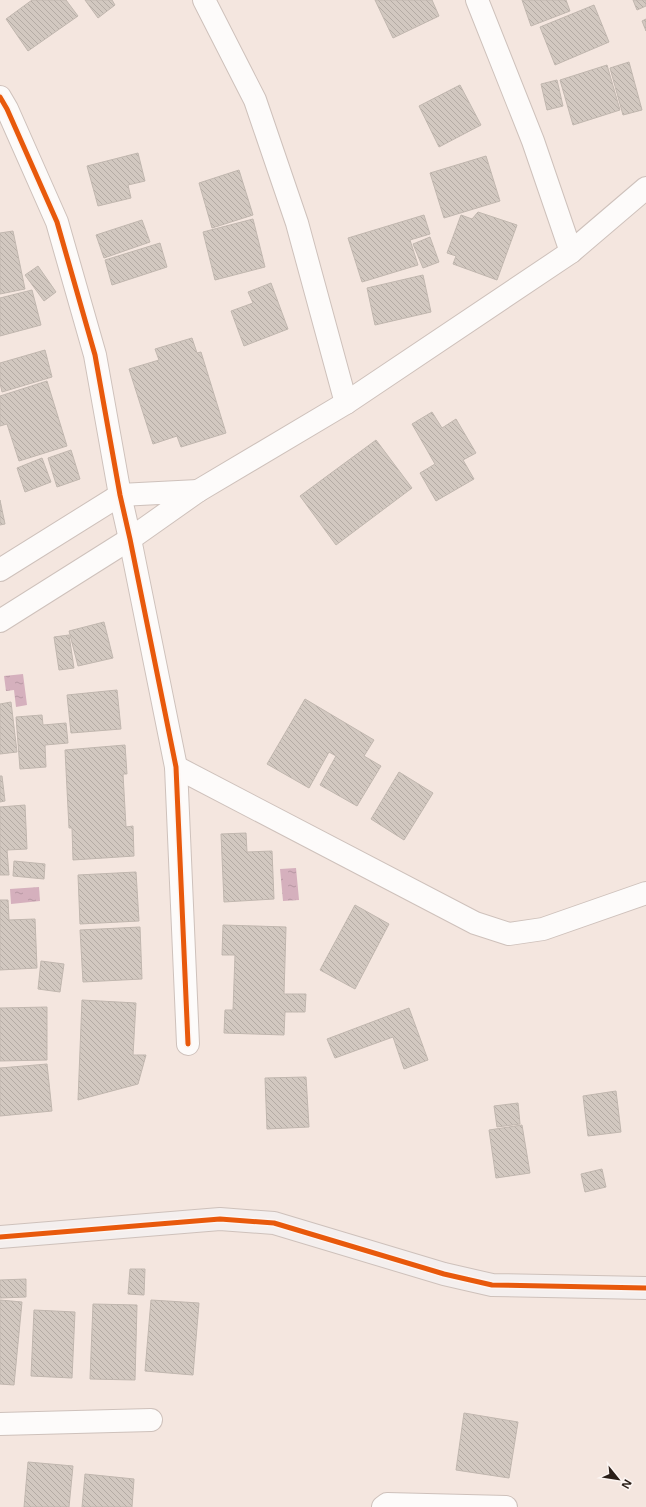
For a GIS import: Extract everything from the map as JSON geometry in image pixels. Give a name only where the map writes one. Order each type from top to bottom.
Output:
[{"type":"street","points":[[204,0],[255,100],[297,223],[346,403]]},
{"type":"street","points":[[477,0],[533,141],[571,252]]},
{"type":"street","points":[[0,97],[7,109],[57,222],[95,355],[120,495],[176,767],[188,1044]]},
{"type":"street","points":[[0,621],[130,539],[198,491],[346,403],[571,252],[646,188]]},
{"type":"street","points":[[0,570],[120,495],[198,491]]},
{"type":"street","points":[[176,767],[475,923],[509,934],[543,929],[646,893]]},
{"type":"street","points":[[0,1237],[220,1219],[274,1222],[444,1274],[492,1285],[646,1288]]},
{"type":"street","points":[[0,1424],[151,1420]]},
{"type":"street","points":[[383,1507],[387,1504],[506,1507]]},
{"type":"water","points":[[23,674],[27,705],[16,707],[14,690],[6,691],[4,676]]},
{"type":"water","points":[[296,868],[299,900],[283,901],[280,869]]},
{"type":"water","points":[[39,887],[40,901],[11,904],[10,889]]},
{"type":"building","points":[[32,0],[66,0],[78,16],[28,51],[6,19]]},
{"type":"building","points":[[85,0],[112,0],[115,5],[98,18]]},
{"type":"building","points":[[375,0],[432,0],[439,16],[393,38]]},
{"type":"building","points":[[522,0],[566,0],[570,11],[531,26]]},
{"type":"building","points":[[633,0],[646,0],[646,6],[637,10]]},
{"type":"building","points":[[594,5],[609,42],[555,65],[540,27]]},
{"type":"building","points":[[646,19],[646,31],[642,21]]},
{"type":"building","points":[[629,62],[642,110],[623,115],[610,68]]},
{"type":"building","points":[[607,65],[620,110],[573,125],[560,80]]},
{"type":"building","points":[[557,80],[563,106],[547,110],[541,84]]},
{"type":"building","points":[[460,85],[481,125],[439,147],[419,106]]},
{"type":"building","points":[[138,153],[145,181],[128,185],[131,198],[98,206],[87,166]]},
{"type":"building","points":[[486,156],[500,201],[444,218],[430,173]]},
{"type":"building","points":[[239,170],[253,215],[212,228],[199,183]]},
{"type":"building","points":[[478,212],[517,225],[497,280],[453,264],[456,256],[447,253],[461,215],[472,219]]},
{"type":"building","points":[[424,215],[430,234],[410,240],[418,265],[362,282],[348,238]]},
{"type":"building","points":[[253,219],[265,267],[215,280],[203,232]]},
{"type":"building","points":[[142,220],[150,242],[104,258],[96,235]]},
{"type":"building","points":[[13,231],[25,289],[0,294],[0,233]]},
{"type":"building","points":[[430,237],[439,262],[423,268],[413,244]]},
{"type":"building","points":[[160,243],[167,267],[112,285],[105,260]]},
{"type":"building","points":[[38,266],[56,292],[44,301],[25,275]]},
{"type":"building","points":[[423,275],[431,312],[375,325],[367,288]]},
{"type":"building","points":[[271,283],[288,329],[244,346],[231,311],[253,303],[248,292]]},
{"type":"building","points":[[32,290],[41,325],[0,336],[0,298]]},
{"type":"building","points":[[192,338],[197,353],[201,352],[226,433],[181,447],[177,436],[153,444],[129,369],[159,360],[155,349]]},
{"type":"building","points":[[45,350],[52,377],[2,392],[0,383],[0,363]]},
{"type":"building","points":[[47,381],[67,446],[19,461],[7,424],[0,426],[0,396]]},
{"type":"building","points":[[432,412],[442,428],[456,419],[476,453],[463,460],[474,479],[436,501],[420,473],[435,464],[412,424]]},
{"type":"building","points":[[376,440],[412,488],[336,545],[300,496]]},
{"type":"building","points":[[71,450],[80,479],[57,487],[48,458]]},
{"type":"building","points":[[42,458],[51,482],[25,492],[17,468]]},
{"type":"building","points":[[0,500],[5,524],[0,525]]},
{"type":"building","points":[[104,622],[113,658],[78,666],[69,631]]},
{"type":"building","points":[[69,635],[74,668],[59,670],[54,637]]},
{"type":"building","points":[[117,690],[121,729],[71,733],[67,695]]},
{"type":"building","points":[[305,699],[374,740],[364,756],[381,766],[357,806],[320,785],[336,756],[329,752],[309,788],[267,764]]},
{"type":"building","points":[[11,702],[17,752],[0,754],[0,704]]},
{"type":"building","points":[[42,715],[43,725],[66,723],[68,743],[45,745],[46,767],[20,769],[16,717]]},
{"type":"building","points":[[125,745],[127,774],[123,774],[126,827],[133,826],[134,856],[73,860],[72,828],[69,828],[65,750]]},
{"type":"building","points":[[399,772],[433,793],[404,840],[371,819]]},
{"type":"building","points":[[0,776],[2,776],[5,801],[0,802]]},
{"type":"building","points":[[25,805],[27,849],[7,850],[9,875],[0,875],[0,807]]},
{"type":"building","points":[[246,833],[247,852],[272,851],[274,899],[224,902],[221,834]]},
{"type":"building","points":[[14,861],[45,864],[44,879],[13,876]]},
{"type":"building","points":[[136,872],[139,921],[80,924],[78,875]]},
{"type":"building","points":[[0,900],[8,900],[9,920],[35,919],[37,968],[0,970]]},
{"type":"building","points":[[355,905],[389,924],[355,989],[320,970]]},
{"type":"building","points":[[223,925],[286,927],[284,994],[306,994],[305,1012],[285,1012],[284,1035],[224,1033],[225,1010],[233,1010],[235,955],[222,955]]},
{"type":"building","points":[[140,927],[142,979],[83,982],[80,930]]},
{"type":"building","points":[[41,961],[64,964],[60,992],[38,989]]},
{"type":"building","points":[[82,1000],[136,1003],[133,1055],[146,1055],[138,1084],[78,1100]]},
{"type":"building","points":[[47,1007],[47,1060],[0,1061],[0,1008]]},
{"type":"building","points":[[409,1008],[428,1060],[404,1069],[393,1037],[335,1058],[327,1039]]},
{"type":"building","points":[[47,1064],[52,1111],[0,1116],[0,1068]]},
{"type":"building","points":[[306,1077],[309,1127],[267,1129],[265,1078]]},
{"type":"building","points":[[616,1091],[621,1132],[588,1136],[583,1096]]},
{"type":"building","points":[[518,1103],[520,1124],[497,1127],[494,1106]]},
{"type":"building","points":[[522,1125],[530,1173],[496,1178],[489,1130]]},
{"type":"building","points":[[602,1169],[606,1187],[585,1192],[581,1174]]},
{"type":"building","points":[[130,1269],[145,1269],[144,1295],[128,1294]]},
{"type":"building","points":[[26,1279],[26,1297],[0,1298],[0,1280]]},
{"type":"building","points":[[0,1300],[22,1302],[14,1385],[0,1384]]},
{"type":"building","points":[[151,1300],[199,1303],[193,1375],[145,1371]]},
{"type":"building","points":[[93,1304],[137,1305],[135,1380],[90,1379]]},
{"type":"building","points":[[34,1310],[75,1312],[72,1378],[31,1376]]},
{"type":"building","points":[[464,1413],[518,1422],[509,1478],[456,1470]]},
{"type":"building","points":[[28,1462],[73,1466],[69,1507],[24,1507]]},
{"type":"building","points":[[85,1474],[134,1479],[132,1507],[82,1507]]},
{"type":"cycle path","points":[[0,97],[7,109],[57,222],[95,355],[120,495],[176,767],[188,1044]]},
{"type":"cycle path","points":[[0,1237],[220,1219],[274,1223],[444,1274],[492,1285],[646,1288]]}]
